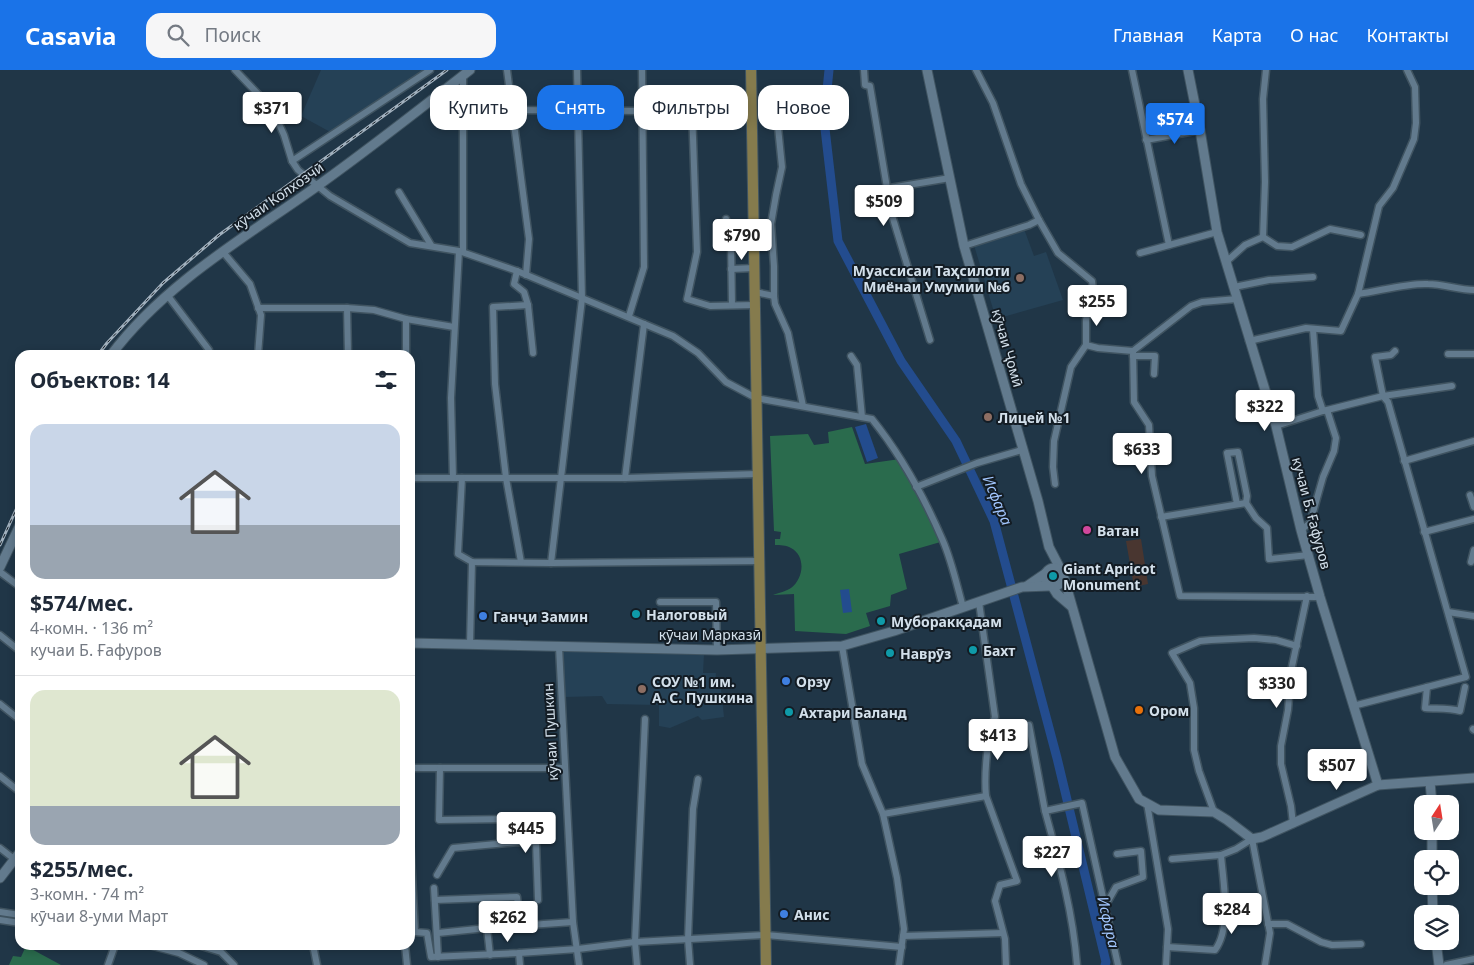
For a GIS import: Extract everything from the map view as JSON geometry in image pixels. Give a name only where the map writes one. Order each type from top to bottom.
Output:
[{"type":"main road","points":[[751,70],[766,965]]},
{"type":"main road","name":"кӯчаи Ҷомӣ","points":[[927,70],[964,246],[1038,501],[1049,547],[1063,575],[1115,756],[1139,799],[1147,804]]},
{"type":"main road","name":"кучаи Б. Ғафуров","points":[[1188,70],[1217,232],[1276,426],[1301,530],[1320,597],[1378,785]]},
{"type":"main road","name":"кӯчаи Колхозчӣ","points":[[117,350],[136,326],[181,282],[317,186],[466,73]]},
{"type":"main road","points":[[0,567],[15,536]]},
{"type":"main road","points":[[1049,547],[1046,582],[1072,606]]},
{"type":"main road","points":[[1055,568],[1063,575],[1059,585],[1025,586],[1055,568]]},
{"type":"main road","name":"кӯчаи Марказӣ","points":[[415,643],[717,650],[842,646],[894,631],[1025,586]]},
{"type":"main road","points":[[1147,804],[1159,810],[1214,812],[1228,820],[1252,839],[1262,837],[1293,824],[1378,785],[1474,778]]},
{"type":"main road","points":[[1430,782],[1431,795]]},
{"type":"main road","points":[[0,878],[15,858]]},
{"type":"main road","points":[[1437,950],[1439,965]]},
{"type":"street","points":[[235,70],[261,97],[274,114],[284,135],[292,161],[298,170],[330,196],[410,242],[461,251],[517,271],[582,299],[629,316],[673,336],[698,353],[726,382],[756,398],[872,419],[887,438],[916,487],[944,543],[963,607]]},
{"type":"street","points":[[292,161],[430,70]]},
{"type":"street","points":[[507,70],[508,85]]},
{"type":"street","points":[[577,70],[577,85]]},
{"type":"street","points":[[642,70],[642,85]]},
{"type":"street","points":[[864,70],[865,85],[870,86],[887,188],[884,189],[930,340]]},
{"type":"street","points":[[976,70],[993,104],[1020,184],[1039,220],[1058,253],[1092,281],[1093,289],[1086,320],[1086,345],[1071,367],[1054,441],[1053,467],[1055,484]]},
{"type":"street","points":[[1132,70],[1169,245]]},
{"type":"street","points":[[1263,237],[1265,182],[1263,99],[1266,70]]},
{"type":"street","points":[[1249,341],[1306,328],[1341,331],[1358,294],[1379,206],[1393,188],[1414,139],[1416,123],[1415,87],[1407,70]]},
{"type":"street","points":[[453,478],[451,398],[454,327],[461,251],[466,73]]},
{"type":"street","points":[[748,106],[752,106]]},
{"type":"street","points":[[514,130],[528,239],[529,255],[526,275]]},
{"type":"street","points":[[551,563],[582,299],[578,130]]},
{"type":"street","points":[[629,316],[644,266],[643,130]]},
{"type":"street","points":[[693,130],[697,252],[687,299],[710,306],[755,305]]},
{"type":"street","points":[[778,130],[782,167],[772,224],[774,296],[775,304],[788,333],[803,406]]},
{"type":"street","points":[[1146,140],[1200,130]]},
{"type":"street","points":[[887,188],[950,178]]},
{"type":"street","points":[[398,192],[430,245]]},
{"type":"street","points":[[726,219],[727,243],[754,244]]},
{"type":"street","points":[[964,246],[1039,220]]},
{"type":"street","points":[[1263,237],[1277,246],[1292,247],[1330,229],[1360,235]]},
{"type":"street","points":[[1140,252],[1217,232]]},
{"type":"street","points":[[1226,262],[1246,245],[1263,237]]},
{"type":"street","points":[[731,243],[732,306]]},
{"type":"street","points":[[223,252],[250,284],[261,315],[258,350]]},
{"type":"street","points":[[732,269],[754,268]]},
{"type":"street","points":[[517,271],[514,284],[524,292],[528,305],[533,353]]},
{"type":"street","points":[[1234,286],[1269,280],[1313,277]]},
{"type":"street","points":[[1358,294],[1426,284],[1450,285],[1460,290],[1474,290]]},
{"type":"street","points":[[755,292],[774,296]]},
{"type":"street","points":[[168,296],[209,350]]},
{"type":"street","points":[[1133,354],[1191,306],[1202,302],[1237,299]]},
{"type":"street","points":[[521,562],[506,478],[495,384],[493,307],[528,305]]},
{"type":"street","points":[[258,308],[347,308],[374,310],[406,319],[454,327]]},
{"type":"street","points":[[347,308],[348,350]]},
{"type":"street","points":[[406,319],[406,350]]},
{"type":"street","points":[[625,478],[644,324]]},
{"type":"street","points":[[1301,530],[1310,523],[1334,451],[1336,438],[1318,396],[1313,329]]},
{"type":"street","points":[[1086,345],[1155,356],[1154,374]]},
{"type":"street","points":[[1353,706],[1466,677],[1388,402],[1383,396],[1375,357],[1391,355],[1395,351]]},
{"type":"street","points":[[1133,354],[1134,402],[1148,425],[1152,476],[1180,596],[1320,597]]},
{"type":"street","points":[[1448,354],[1474,354]]},
{"type":"street","points":[[851,356],[857,365],[862,417]]},
{"type":"street","points":[[1276,426],[1325,410],[1383,396],[1452,386]]},
{"type":"street","points":[[1404,461],[1474,441]]},
{"type":"street","points":[[916,487],[977,463],[1022,450]]},
{"type":"street","points":[[1237,504],[1227,453],[1238,452],[1247,496],[1246,503],[1256,518],[1267,528],[1269,559],[1309,555]]},
{"type":"street","points":[[415,478],[625,478],[758,474]]},
{"type":"street","points":[[462,478],[458,554],[472,562],[551,563],[759,560]]},
{"type":"street","points":[[1470,495],[1474,507]]},
{"type":"street","points":[[1161,517],[1246,503]]},
{"type":"street","points":[[1424,532],[1474,519]]},
{"type":"street","points":[[1471,562],[1474,550]]},
{"type":"street","points":[[470,644],[472,562]]},
{"type":"street","points":[[0,572],[15,583]]},
{"type":"street","points":[[1293,824],[1291,806],[1281,764],[1281,746],[1288,710],[1291,671],[1307,596]]},
{"type":"street","points":[[660,602],[716,602],[717,650]]},
{"type":"street","points":[[979,602],[995,717],[990,726],[985,784],[986,796],[1017,881],[1000,885],[995,901],[1003,933],[1006,965]]},
{"type":"street","points":[[1448,612],[1474,616]]},
{"type":"street","points":[[0,636],[15,647]]},
{"type":"street","points":[[1214,812],[1199,771],[1194,750],[1194,708],[1190,683],[1172,653],[1200,641],[1254,638],[1276,640],[1297,646]]},
{"type":"street","points":[[842,646],[862,764],[883,814],[897,878],[904,929],[899,965]]},
{"type":"street","name":"кӯчаи Пушкин","points":[[559,647],[573,922],[579,965]]},
{"type":"street","points":[[1427,687],[1425,708],[1447,708],[1460,711],[1464,687]]},
{"type":"street","points":[[0,704],[15,716]]},
{"type":"street","points":[[637,965],[635,942],[645,719]]},
{"type":"street","points":[[990,726],[1029,726],[1075,935],[1076,965]]},
{"type":"street","points":[[415,768],[564,768]]},
{"type":"street","points":[[440,768],[439,820],[511,819],[518,842]]},
{"type":"street","points":[[0,776],[15,788]]},
{"type":"street","points":[[690,965],[688,939],[693,809],[698,779]]},
{"type":"street","points":[[883,814],[986,796]]},
{"type":"street","points":[[1047,810],[1082,803],[1118,965]]},
{"type":"street","points":[[1147,804],[1168,929],[1166,965]]},
{"type":"street","points":[[1172,859],[1221,855],[1236,850],[1252,839],[1270,933],[1265,965]]},
{"type":"street","points":[[437,875],[452,848],[536,842],[538,900]]},
{"type":"street","points":[[0,848],[15,854]]},
{"type":"street","points":[[1104,908],[1116,887],[1144,877],[1141,851],[1117,854]]},
{"type":"street","points":[[1167,947],[1215,950],[1221,942],[1225,908],[1221,855]]},
{"type":"street","points":[[434,888],[438,957]]},
{"type":"street","points":[[435,900],[517,898],[520,926]]},
{"type":"street","points":[[0,912],[15,914]]},
{"type":"street","points":[[0,920],[15,922]]},
{"type":"street","points":[[438,933],[573,922]]},
{"type":"street","points":[[1268,924],[1287,924],[1321,942],[1332,945],[1361,944]]},
{"type":"street","points":[[487,928],[490,955]]},
{"type":"street","points":[[415,932],[427,933],[432,965]]},
{"type":"street","points":[[903,936],[1003,933]]},
{"type":"street","points":[[431,957],[490,955],[578,949],[635,942],[766,935],[902,947]]},
{"type":"street","points":[[108,965],[113,950]]},
{"type":"street","points":[[168,950],[179,953],[204,965]]},
{"type":"street","points":[[214,950],[221,952],[234,965]]},
{"type":"street","points":[[314,950],[317,965]]},
{"type":"street","points":[[405,950],[408,965]]},
{"type":"street","points":[[519,953],[520,965]]},
{"type":"street","points":[[1446,965],[1474,959]]},
{"type":"shaded area","points":[[321,70],[425,70],[334,134],[301,116]]},
{"type":"shaded area","name":"Муассисаи Таҳсилоти Миёнаи Умумии №6","points":[[1024,229],[1034,256],[1046,252],[1063,300],[996,319],[974,245]]},
{"type":"shaded area","points":[[1141,539],[1148,584],[1134,587],[1126,541]]},
{"type":"shaded area","name":"СОУ №1 им. А. С. Пушкина","points":[[563,649],[704,654],[703,673],[716,673],[715,688],[721,689],[724,717],[702,720],[698,716],[670,728],[659,726],[659,705],[607,704],[602,696],[565,697]]},
{"type":"green space","points":[[852,427],[865,464],[900,459],[944,541],[899,554],[907,589],[891,595],[890,606],[866,613],[870,626],[846,634],[795,631],[794,594],[773,595],[791,588],[799,579],[802,567],[796,552],[787,546],[775,545],[775,539],[780,539],[781,532],[774,531],[770,436],[808,434],[814,445],[829,443],[828,432]]},
{"type":"green space","points":[[24,950],[33,950],[61,965],[9,965],[13,956],[21,957]]},
{"type":"water","points":[[866,424],[878,458],[867,462],[855,427]]},
{"type":"water","points":[[849,589],[852,612],[843,613],[840,590]]},
{"type":"waterway","name":"Исфара","points":[[829,70],[824,120],[838,241],[901,361],[956,441],[994,521],[1057,758],[1106,962],[1105,965]]},
{"type":"railway","points":[[102,350],[163,283],[219,235],[447,70]]},
{"type":"railway","points":[[0,545],[15,512]]},
{"type":"place","name":"Муассисаи Таҳсилоти Миёнаи Умумии №6","points":[[1020,278]]},
{"type":"place","name":"Лицей №1","points":[[988,417]]},
{"type":"place","name":"Ватан","points":[[1087,530]]},
{"type":"place","name":"Giant Apricot Monument","points":[[1053,576]]},
{"type":"place","name":"Налоговый","points":[[636,614]]},
{"type":"place","name":"Ганҷи Замин","points":[[483,616]]},
{"type":"place","name":"Муборакқадам","points":[[881,621]]},
{"type":"place","name":"Бахт","points":[[973,650]]},
{"type":"place","name":"Наврӯз","points":[[890,653]]},
{"type":"place","name":"Орзу","points":[[786,681]]},
{"type":"place","name":"СОУ №1 им. А. С. Пушкина","points":[[642,689]]},
{"type":"place","name":"Ором","points":[[1139,710]]},
{"type":"place","name":"Ахтари Баланд","points":[[789,712]]},
{"type":"place","name":"Анис","points":[[784,914]]}]
